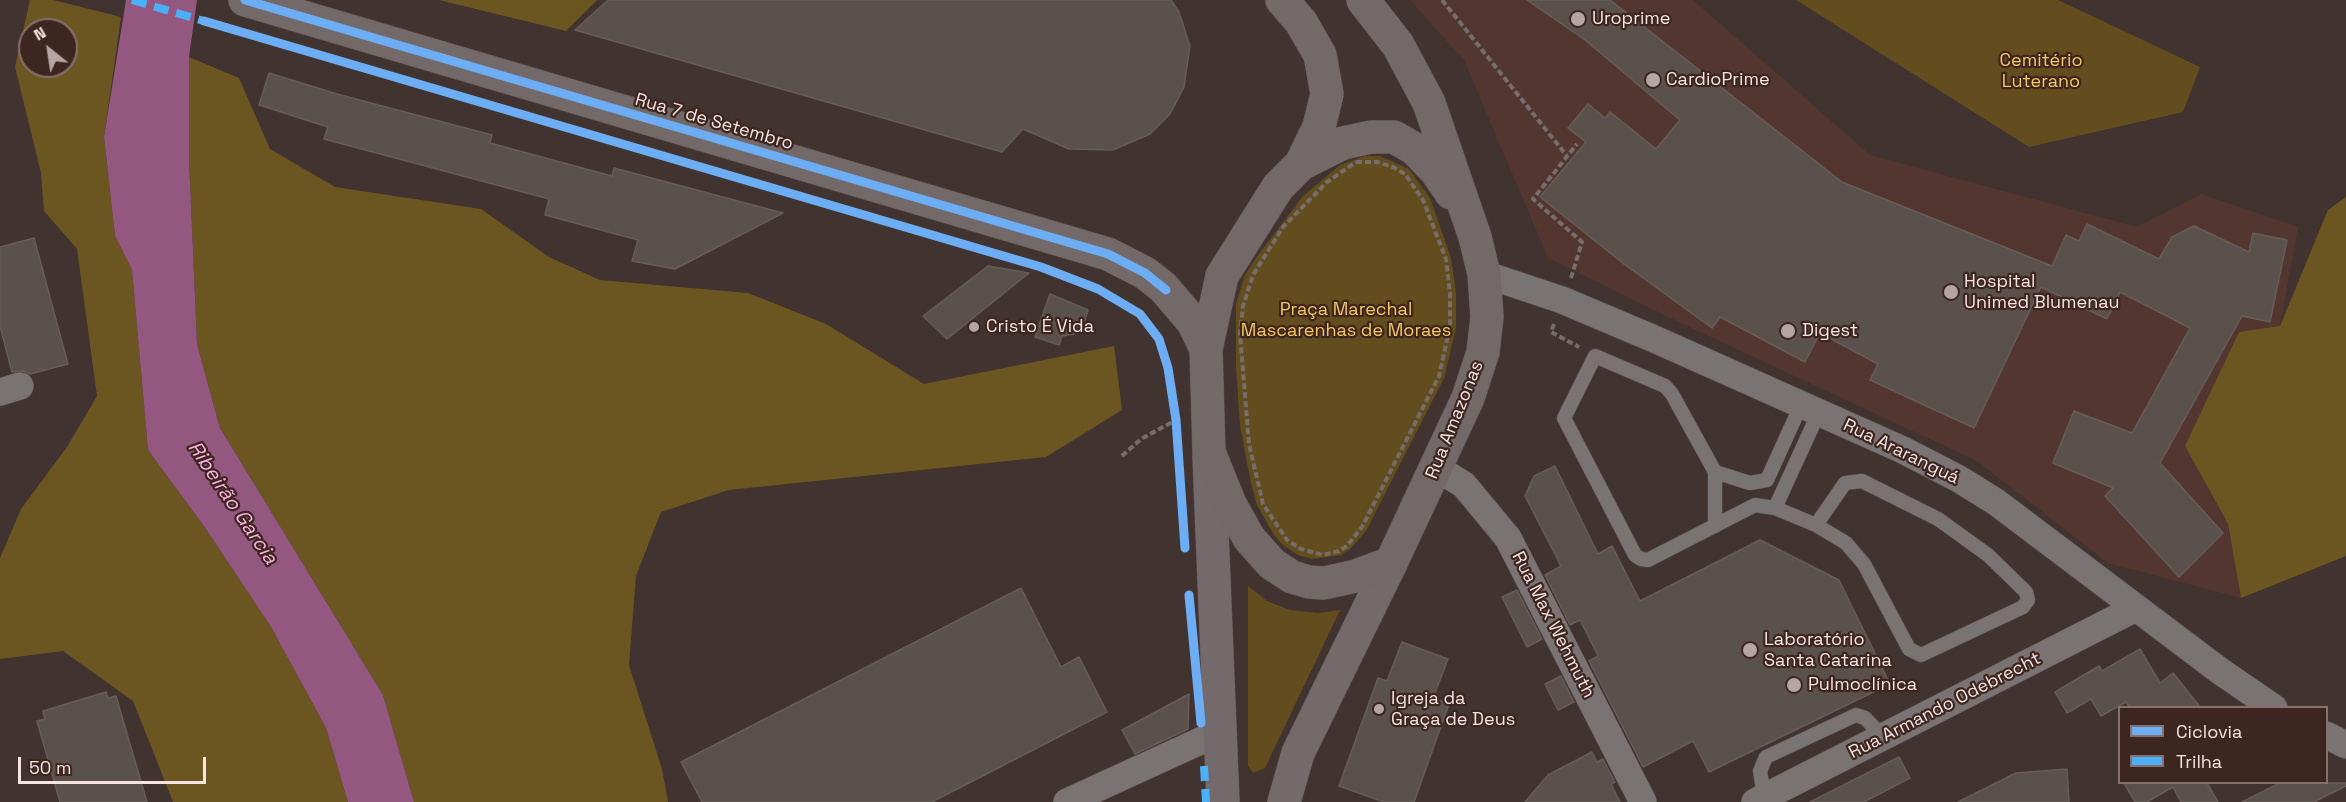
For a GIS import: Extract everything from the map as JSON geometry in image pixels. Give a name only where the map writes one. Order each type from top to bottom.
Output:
[{"type":"main road","name":"Rua 7 de Setembro","points":[[245,0],[1108,254],[1145,273],[1163,287],[1193,322],[1206,349]]},
{"type":"main road","points":[[1282,0],[1301,22],[1320,56],[1327,94],[1319,127],[1301,164]]},
{"type":"main road","name":"Rua Amazonas","points":[[1284,802],[1298,753],[1437,468],[1468,398],[1483,351],[1487,317],[1484,274],[1469,219],[1429,103],[1398,45],[1363,0]]},
{"type":"main road","points":[[1223,802],[1206,349],[1222,276],[1229,261],[1278,187],[1301,164],[1343,142],[1371,137],[1394,137],[1415,149],[1436,171],[1469,219]]},
{"type":"main road","points":[[1209,452],[1230,504],[1249,537],[1272,564],[1292,577],[1324,583],[1356,576],[1391,563]]},
{"type":"street","name":"Rua Araranguá","points":[[1484,274],[1562,300],[1810,408],[1959,479],[1996,502],[2134,609],[2271,706]]},
{"type":"street","name":"Rua Max Wehmuth","points":[[1437,468],[1464,485],[1508,538],[1643,802]]},
{"type":"street","name":"Rua Armando Odebrecht","points":[[1760,800],[2134,609]]},
{"type":"street","points":[[1067,802],[1220,732]]},
{"type":"street","points":[[2328,736],[2346,746]]},
{"type":"lane","points":[[1715,526],[1715,472],[1672,394],[1665,386],[1595,356],[1564,418],[1635,555],[1648,560],[1715,526],[1755,505],[1775,508],[1816,525],[1846,543],[1856,553],[1893,614],[1909,649],[1921,655],[2023,607],[2028,600],[2026,592],[1980,549],[1938,519],[1862,481],[1845,483],[1816,525]]},
{"type":"lane","points":[[1755,505],[1767,480],[1810,408]]},
{"type":"lane","points":[[1775,508],[1810,408]]},
{"type":"lane","points":[[1715,472],[1750,483],[1767,480]]},
{"type":"path","points":[[1442,0],[1567,156]]},
{"type":"path","points":[[1569,285],[1582,242],[1533,199],[1577,144]]},
{"type":"path","points":[[1356,162],[1377,162],[1405,174],[1423,200],[1446,259],[1450,293],[1450,327],[1439,376],[1362,527],[1339,551],[1323,555],[1301,549],[1282,535],[1267,511],[1257,483],[1249,444],[1240,333],[1243,306],[1253,275],[1261,261],[1289,221],[1327,182],[1356,162]]},
{"type":"path","points":[[1122,456],[1141,439],[1176,420]]},
{"type":"shaded area","points":[[30,0],[53,0],[121,17],[104,137],[115,236],[132,270],[148,450],[206,529],[271,627],[326,728],[348,802],[173,802],[133,701],[63,651],[0,659],[0,558],[21,509],[67,447],[97,396],[77,249],[44,211],[41,173],[15,67],[18,54],[18,78],[78,78],[78,18],[26,18]]},
{"type":"shaded area","points":[[439,0],[597,0],[566,31]]},
{"type":"shaded area","name":"Hospital Unimed Blumenau","points":[[1410,0],[1693,0],[1870,155],[2137,227],[2201,194],[2298,227],[2280,326],[2185,446],[2228,525],[2241,598],[2108,563],[1977,461],[1685,325],[1548,258],[1464,60]]},
{"type":"shaded area","points":[[189,57],[239,78],[270,149],[335,187],[481,209],[549,257],[600,280],[748,293],[826,324],[924,384],[1114,346],[1122,410],[1046,457],[729,490],[661,512],[636,576],[629,665],[662,769],[668,802],[414,802],[383,695],[220,428],[197,344],[189,158]]},
{"type":"shaded area","points":[[2346,197],[2346,556],[2241,598],[2228,524],[2185,446],[2239,332],[2280,326],[2328,210]]},
{"type":"green space","name":"Cemitério Luterano","points":[[1796,0],[2058,0],[2200,67],[2183,112],[2029,147]]},
{"type":"green space","name":"Praça Marechal Mascarenhas de Moraes","points":[[1365,156],[1380,156],[1409,169],[1430,198],[1451,258],[1456,293],[1456,328],[1444,378],[1366,531],[1350,549],[1341,555],[1312,559],[1298,555],[1283,545],[1274,535],[1257,505],[1240,426],[1236,367],[1236,304],[1245,275],[1303,196],[1340,165]]},
{"type":"green space","points":[[1248,586],[1267,601],[1290,610],[1318,613],[1340,610],[1265,768],[1253,773],[1248,766]]},
{"type":"water","name":"Ribeirão Garcia","points":[[126,0],[197,0],[189,57],[189,158],[197,344],[220,428],[383,695],[414,802],[348,802],[326,728],[271,627],[206,529],[148,450],[132,270],[115,236],[104,137]]},
{"type":"building","points":[[608,0],[1171,0],[1179,12],[1190,46],[1184,87],[1170,114],[1150,134],[1113,150],[1069,149],[1023,129],[1002,152],[575,30]]},
{"type":"building","points":[[1527,0],[1610,0],[1842,182],[2052,266],[2066,235],[2079,241],[2087,224],[2159,259],[2172,237],[2194,226],[2249,252],[2253,233],[2287,240],[2270,322],[2242,316],[2160,463],[2223,533],[2179,577],[2105,496],[2113,488],[2053,463],[2074,411],[2132,433],[2190,328],[2120,292],[2107,319],[2041,287],[1974,428],[1870,380],[1878,364],[1820,333],[1805,362],[1720,317],[1712,328],[1624,264],[1540,197],[1586,142],[1568,128],[1588,104],[1605,118],[1610,112],[1656,149],[1680,120],[1585,40]]},
{"type":"building","points":[[269,73],[337,94],[492,135],[490,143],[612,176],[614,168],[783,213],[675,269],[632,261],[638,240],[545,215],[549,199],[324,139],[328,127],[259,105]]},
{"type":"building","points":[[34,238],[68,364],[30,374],[23,371],[12,372],[0,326],[0,247]]},
{"type":"building","points":[[988,266],[1029,273],[947,339],[923,316]]},
{"type":"building","points":[[1050,294],[1088,310],[1081,333],[1062,336],[1059,345],[1035,337]]},
{"type":"building","points":[[1555,466],[1598,554],[1612,546],[1640,601],[1760,540],[1839,580],[1890,684],[1709,772],[1693,741],[1643,767],[1589,661],[1598,656],[1580,620],[1570,625],[1545,575],[1561,566],[1525,496],[1534,476]]},
{"type":"building","points":[[1021,588],[1061,667],[1079,657],[1107,712],[932,802],[702,802],[681,762]]},
{"type":"building","points":[[1517,590],[1542,639],[1527,647],[1502,597]]},
{"type":"building","points":[[1402,642],[1448,659],[1433,698],[1449,704],[1414,802],[1384,802],[1339,786],[1378,678],[1387,681]]},
{"type":"building","points":[[2140,649],[2160,683],[2173,673],[2199,706],[2129,706],[2126,702],[2101,716],[2091,699],[2067,713],[2055,692],[2099,666],[2102,671]]},
{"type":"building","points":[[1561,676],[1574,702],[1558,710],[1545,684]]},
{"type":"building","points":[[106,692],[108,698],[116,696],[147,802],[60,802],[37,721],[45,719],[43,711]]},
{"type":"building","points":[[1189,694],[1188,729],[1135,754],[1122,730]]},
{"type":"building","points":[[1592,752],[1597,762],[1603,759],[1615,782],[1611,784],[1620,802],[1525,802],[1548,775]]},
{"type":"building","points":[[1899,757],[1910,778],[1864,802],[1810,802]]},
{"type":"building","points":[[2067,769],[2069,802],[1958,802],[2016,773]]},
{"type":"building","points":[[2346,783],[2346,786],[2314,802],[2242,802],[2278,784]]},
{"type":"building","points":[[2125,784],[2208,784],[2218,802],[2181,802],[2173,787],[2147,802],[2135,802]]},
{"type":"marked path","points":[[132,0],[207,22]]},
{"type":"marked path","points":[[1204,766],[1206,802]]},
{"type":"cycle path","points":[[245,0],[1108,254],[1145,273],[1166,290]]},
{"type":"cycle path","points":[[204,21],[1041,267],[1098,289],[1140,314],[1159,339],[1168,368],[1176,420],[1185,548]]},
{"type":"cycle path","points":[[1189,595],[1201,723]]},
{"type":"place","name":"Uroprime","points":[[1578,19]]},
{"type":"place","name":"CardioPrime","points":[[1653,80]]},
{"type":"place","name":"Hospital Unimed Blumenau","points":[[1951,292]]},
{"type":"place","name":"Cristo É Vida","points":[[974,327]]},
{"type":"place","name":"Digest","points":[[1788,331]]},
{"type":"place","name":"Laboratório Santa Catarina","points":[[1750,650]]},
{"type":"place","name":"Pulmoclínica","points":[[1794,685]]},
{"type":"place","name":"Igreja da Graça de Deus","points":[[1379,709]]}]
